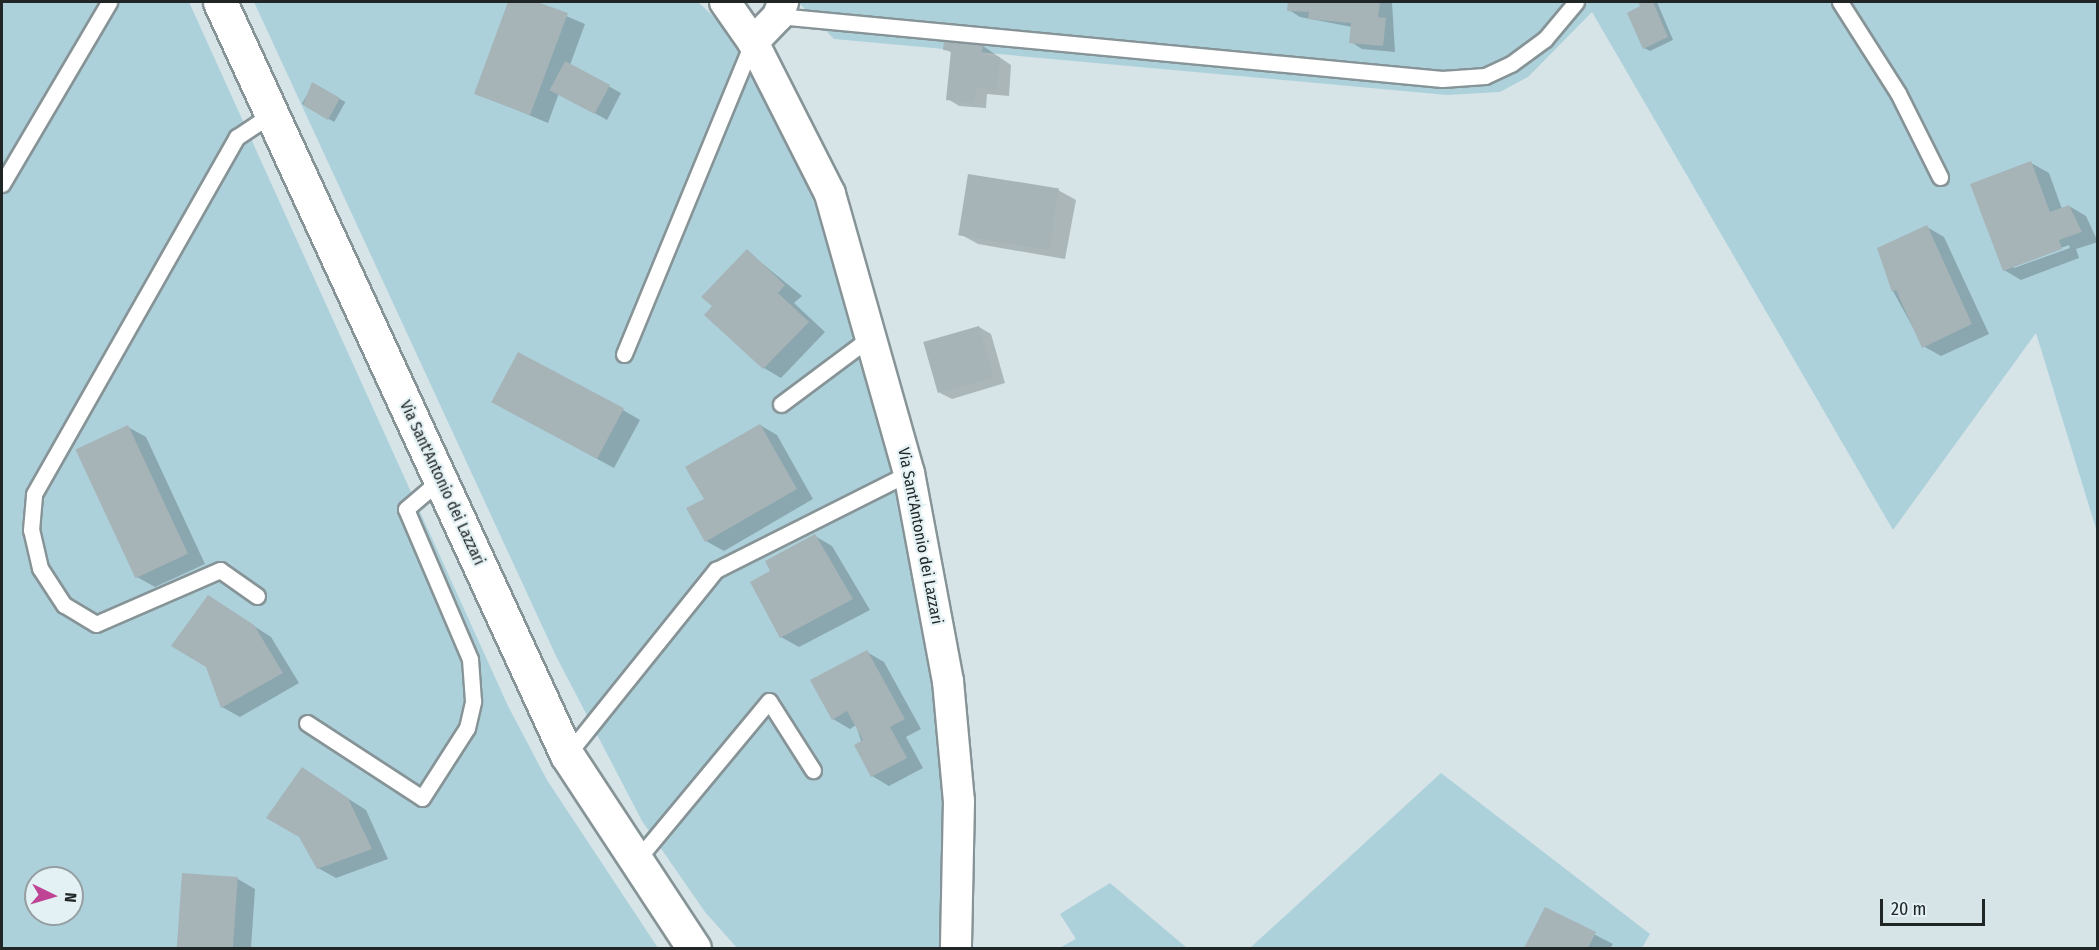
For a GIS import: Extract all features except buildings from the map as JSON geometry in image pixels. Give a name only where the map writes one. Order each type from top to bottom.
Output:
[{"type":"street","name":"Via Sant'Antonio dei Lazzari","points":[[220,2],[567,755],[694,948]]},
{"type":"street","name":"Via Sant'Antonio dei Lazzari","points":[[725,2],[753,42],[830,194],[909,473],[948,681],[959,801],[956,948]]},
{"type":"street","points":[[753,42],[781,9]]},
{"type":"lane","points":[[2,184],[109,2]]},
{"type":"lane","points":[[781,9],[1442,80],[1485,76],[1511,64],[1545,39],[1576,2]]},
{"type":"lane","points":[[1840,2],[1898,93],[1940,177]]},
{"type":"lane","points":[[624,354],[753,42]]},
{"type":"lane","points":[[257,596],[220,570],[96,624],[64,605],[40,568],[31,530],[34,494],[237,137],[273,113]]},
{"type":"lane","points":[[781,404],[872,337]]},
{"type":"lane","points":[[567,755],[716,570],[909,473]]},
{"type":"lane","points":[[307,723],[422,798],[467,728],[473,700],[470,659],[406,509],[440,480]]},
{"type":"lane","points":[[636,861],[770,701],[813,770]]},
{"type":"shaded area","points":[[2,2],[189,2],[508,706],[547,780],[658,948],[2,948]]},
{"type":"shaded area","points":[[254,2],[698,2],[727,29],[810,192],[843,279],[906,525],[934,681],[944,800],[943,948],[737,948],[705,912],[642,821],[556,656]]},
{"type":"shaded area","points":[[798,2],[2097,2],[2097,532],[2036,333],[1893,530],[1592,12],[1528,77],[1500,92],[1447,95],[834,39]]},
{"type":"shaded area","points":[[1441,773],[1650,934],[1642,948],[1250,948]]},
{"type":"shaded area","points":[[1110,883],[1187,948],[1059,948],[1076,939],[1060,914]]}]
